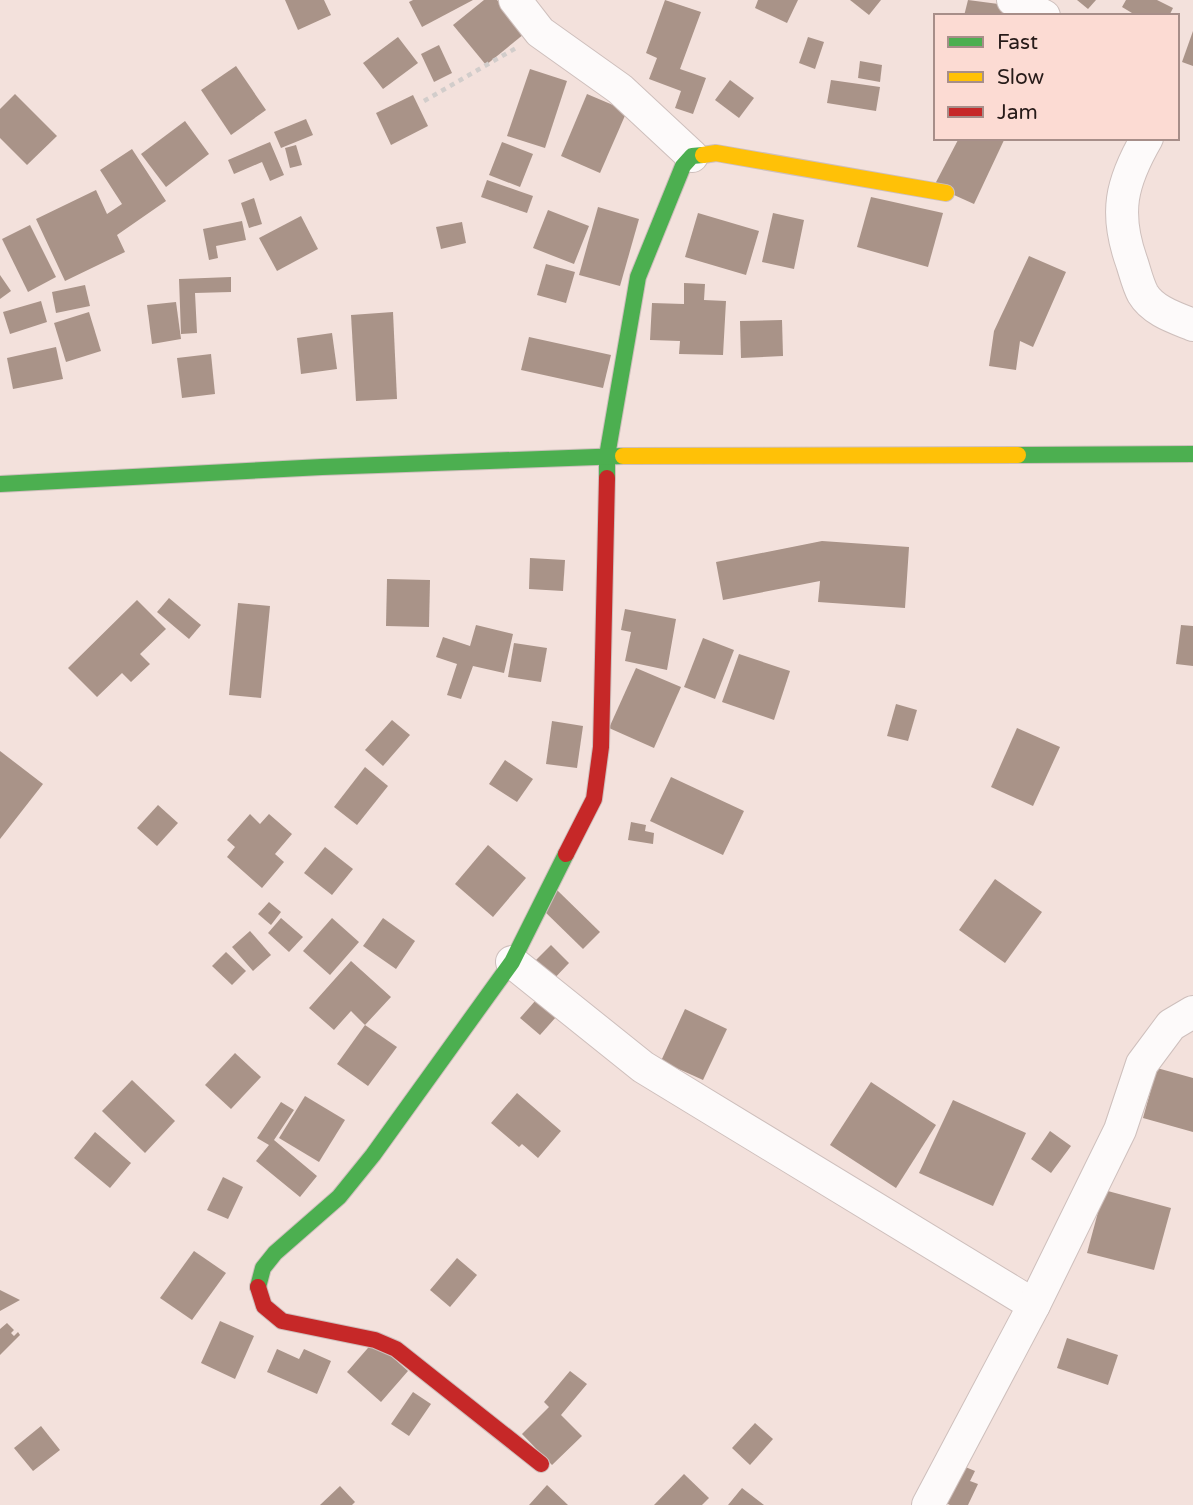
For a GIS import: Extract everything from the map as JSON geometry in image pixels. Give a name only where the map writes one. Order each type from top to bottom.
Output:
[{"type":"street","points":[[515,0],[540,33],[620,89],[692,156]]},
{"type":"street","points":[[1013,0],[1040,14]]},
{"type":"street","points":[[1146,140],[1130,166],[1122,190],[1125,244],[1143,295],[1163,313],[1193,325]]},
{"type":"street","points":[[541,1464],[396,1349],[375,1340],[282,1321],[264,1306],[257,1284],[262,1269],[275,1253],[340,1196],[373,1156],[512,962],[594,799],[601,747],[607,456],[638,277],[675,181],[692,156],[716,153],[946,193]]},
{"type":"street","points":[[0,484],[322,467],[607,456],[1193,454]]},
{"type":"street","points":[[512,962],[643,1067],[1034,1305]]},
{"type":"street","points":[[928,1505],[1034,1305],[1120,1130],[1142,1064],[1171,1025],[1193,1012]]},
{"type":"path","points":[[424,101],[540,33]]},
{"type":"building","points":[[285,0],[324,0],[331,15],[298,30]]},
{"type":"building","points":[[473,0],[422,27],[409,2]]},
{"type":"building","points":[[484,0],[497,0],[524,34],[486,65],[453,25]]},
{"type":"building","points":[[665,0],[701,12],[680,69],[706,78],[693,114],[675,108],[681,91],[649,79],[657,58],[646,53]]},
{"type":"building","points":[[758,0],[798,0],[787,23],[755,8]]},
{"type":"building","points":[[850,0],[881,0],[869,15]]},
{"type":"building","points":[[968,0],[1006,5],[1004,14],[964,14]]},
{"type":"building","points":[[1077,0],[1096,0],[1088,9]]},
{"type":"building","points":[[1126,0],[1157,0],[1173,8],[1170,14],[1131,14],[1122,7]]},
{"type":"building","points":[[1193,31],[1193,66],[1182,62]]},
{"type":"building","points":[[398,37],[418,63],[383,89],[363,63]]},
{"type":"building","points":[[808,37],[824,42],[815,69],[799,63]]},
{"type":"building","points":[[439,45],[452,73],[434,82],[421,54]]},
{"type":"building","points":[[860,61],[882,65],[880,82],[858,78]]},
{"type":"building","points":[[236,66],[266,110],[231,135],[201,90]]},
{"type":"building","points":[[530,69],[567,81],[545,148],[507,136]]},
{"type":"building","points":[[730,80],[754,98],[739,118],[715,100]]},
{"type":"building","points":[[831,80],[880,87],[876,111],[827,103]]},
{"type":"building","points":[[15,94],[57,136],[27,165],[0,138],[0,109]]},
{"type":"building","points":[[587,94],[627,111],[600,173],[561,156]]},
{"type":"building","points":[[413,95],[428,126],[391,145],[376,113]]},
{"type":"building","points":[[306,119],[313,135],[281,148],[274,132]]},
{"type":"building","points":[[185,121],[209,154],[166,187],[141,154]]},
{"type":"building","points":[[958,140],[1004,140],[974,204],[934,186]]},
{"type":"building","points":[[270,142],[284,175],[270,181],[262,162],[234,174],[228,160]]},
{"type":"building","points":[[502,142],[533,154],[520,187],[489,175]]},
{"type":"building","points":[[296,145],[302,165],[290,168],[285,148]]},
{"type":"building","points":[[132,149],[166,201],[117,235],[125,252],[65,281],[36,219],[96,190],[107,214],[122,204],[100,170]]},
{"type":"building","points":[[487,180],[533,196],[527,213],[481,197]]},
{"type":"building","points":[[871,197],[943,213],[928,267],[857,247]]},
{"type":"building","points":[[254,198],[262,224],[249,228],[241,203]]},
{"type":"building","points":[[598,207],[639,219],[620,286],[579,275]]},
{"type":"building","points":[[548,210],[589,226],[574,264],[533,248]]},
{"type":"building","points":[[698,213],[759,231],[746,275],[685,257]]},
{"type":"building","points":[[773,213],[804,220],[794,269],[762,262]]},
{"type":"building","points":[[301,216],[318,249],[277,271],[259,238]]},
{"type":"building","points":[[242,221],[246,240],[216,246],[218,258],[209,260],[203,229]]},
{"type":"building","points":[[462,222],[466,243],[441,249],[436,227]]},
{"type":"building","points":[[30,225],[56,277],[28,292],[2,239]]},
{"type":"building","points":[[1029,256],[1066,272],[1033,347],[1020,341],[1016,370],[989,366],[994,331]]},
{"type":"building","points":[[546,264],[575,272],[566,303],[537,295]]},
{"type":"building","points":[[0,275],[11,291],[0,299]]},
{"type":"building","points":[[231,277],[231,292],[195,293],[197,333],[181,334],[179,279]]},
{"type":"building","points":[[684,283],[705,284],[704,300],[726,301],[723,355],[679,354],[680,341],[650,340],[652,303],[684,304]]},
{"type":"building","points":[[85,285],[90,306],[56,313],[52,292]]},
{"type":"building","points":[[41,301],[47,322],[10,334],[3,312]]},
{"type":"building","points":[[176,302],[181,339],[152,344],[147,305]]},
{"type":"building","points":[[89,312],[101,351],[66,362],[54,323]]},
{"type":"building","points":[[393,312],[397,399],[356,401],[351,315]]},
{"type":"building","points":[[782,320],[783,356],[741,358],[740,321]]},
{"type":"building","points":[[332,333],[337,369],[301,374],[297,338]]},
{"type":"building","points":[[529,337],[611,355],[603,388],[521,370]]},
{"type":"building","points":[[56,347],[63,379],[13,389],[7,358]]},
{"type":"building","points":[[211,354],[215,394],[182,398],[177,358]]},
{"type":"building","points":[[822,541],[909,547],[905,608],[818,602],[820,581],[723,600],[716,562]]},
{"type":"building","points":[[530,558],[565,560],[563,591],[529,589]]},
{"type":"building","points":[[387,579],[430,580],[429,627],[386,626]]},
{"type":"building","points":[[169,598],[201,625],[189,639],[157,612]]},
{"type":"building","points":[[137,600],[166,629],[140,654],[150,664],[131,682],[122,673],[97,697],[68,668]]},
{"type":"building","points":[[238,603],[270,606],[261,698],[229,695]]},
{"type":"building","points":[[625,609],[676,619],[667,670],[625,661],[631,632],[621,630]]},
{"type":"building","points":[[476,625],[513,634],[504,673],[473,666],[461,699],[447,695],[457,664],[436,657],[443,637],[470,646]]},
{"type":"building","points":[[1181,625],[1193,626],[1193,666],[1176,664]]},
{"type":"building","points":[[703,638],[734,650],[715,699],[684,687]]},
{"type":"building","points":[[514,643],[547,648],[541,682],[508,677]]},
{"type":"building","points":[[739,654],[790,671],[774,720],[722,702]]},
{"type":"building","points":[[636,668],[681,687],[654,748],[609,728]]},
{"type":"building","points":[[896,704],[917,710],[908,741],[887,736]]},
{"type":"building","points":[[392,720],[410,735],[383,766],[365,750]]},
{"type":"building","points":[[552,721],[583,726],[577,768],[546,764]]},
{"type":"building","points":[[1017,728],[1060,747],[1033,806],[991,787]]},
{"type":"building","points":[[0,751],[43,784],[0,839]]},
{"type":"building","points":[[505,760],[533,779],[517,802],[489,784]]},
{"type":"building","points":[[365,767],[388,786],[357,825],[334,807]]},
{"type":"building","points":[[671,777],[744,811],[723,855],[650,821]]},
{"type":"building","points":[[158,805],[178,823],[157,846],[137,828]]},
{"type":"building","points":[[250,814],[260,824],[269,814],[292,834],[275,854],[284,862],[262,888],[227,857],[235,847],[227,840]]},
{"type":"building","points":[[631,822],[646,825],[645,831],[654,833],[653,844],[628,840]]},
{"type":"building","points":[[488,845],[526,878],[493,917],[455,884]]},
{"type":"building","points":[[325,847],[353,869],[332,895],[304,873]]},
{"type":"building","points":[[995,879],[1042,912],[1005,963],[959,930]]},
{"type":"building","points":[[557,890],[600,932],[583,949],[540,907]]},
{"type":"building","points":[[269,902],[281,912],[271,925],[258,914]]},
{"type":"building","points":[[281,918],[303,937],[289,952],[268,933]]},
{"type":"building","points":[[332,918],[359,942],[330,975],[303,951]]},
{"type":"building","points":[[383,918],[415,941],[396,969],[363,946]]},
{"type":"building","points":[[250,931],[271,955],[253,971],[232,947]]},
{"type":"building","points":[[551,945],[569,963],[550,983],[531,965]]},
{"type":"building","points":[[226,952],[246,971],[232,985],[212,966]]},
{"type":"building","points":[[351,961],[391,997],[365,1025],[351,1011],[334,1030],[309,1008]]},
{"type":"building","points":[[544,991],[564,1008],[540,1035],[520,1018]]},
{"type":"building","points":[[685,1009],[727,1029],[703,1080],[661,1061]]},
{"type":"building","points":[[365,1025],[397,1047],[368,1086],[337,1064]]},
{"type":"building","points":[[235,1053],[261,1077],[231,1109],[205,1085]]},
{"type":"building","points":[[1157,1068],[1193,1078],[1193,1132],[1143,1118]]},
{"type":"building","points":[[132,1080],[175,1121],[145,1153],[102,1111]]},
{"type":"building","points":[[871,1082],[936,1125],[896,1188],[830,1145]]},
{"type":"building","points":[[517,1093],[561,1131],[538,1158],[522,1144],[519,1147],[491,1123]]},
{"type":"building","points":[[305,1096],[345,1120],[319,1162],[279,1138]]},
{"type":"building","points":[[953,1100],[1026,1133],[993,1206],[919,1173]]},
{"type":"building","points":[[281,1102],[294,1110],[274,1140],[317,1176],[300,1197],[256,1161],[269,1145],[257,1138]]},
{"type":"building","points":[[1050,1131],[1071,1146],[1051,1173],[1031,1159]]},
{"type":"building","points":[[95,1132],[131,1163],[110,1188],[74,1158]]},
{"type":"building","points":[[223,1177],[243,1187],[228,1219],[207,1210]]},
{"type":"building","points":[[1104,1190],[1171,1208],[1154,1270],[1087,1253]]},
{"type":"building","points":[[194,1251],[226,1273],[192,1320],[160,1298]]},
{"type":"building","points":[[457,1258],[477,1275],[450,1307],[430,1290]]},
{"type":"building","points":[[0,1290],[20,1300],[0,1311]]},
{"type":"building","points":[[220,1321],[254,1336],[235,1379],[201,1363]]},
{"type":"building","points":[[7,1323],[14,1330],[11,1333],[14,1336],[18,1332],[20,1335],[0,1355],[0,1329]]},
{"type":"building","points":[[1067,1338],[1118,1355],[1108,1385],[1057,1368]]},
{"type":"building","points":[[374,1341],[408,1371],[381,1402],[347,1372]]},
{"type":"building","points":[[277,1349],[299,1359],[304,1349],[331,1361],[317,1394],[267,1372]]},
{"type":"building","points":[[570,1371],[587,1384],[561,1415],[582,1436],[552,1465],[522,1434],[549,1407],[544,1402]]},
{"type":"building","points":[[413,1392],[431,1404],[409,1436],[391,1424]]},
{"type":"building","points":[[755,1423],[773,1439],[750,1465],[732,1448]]},
{"type":"building","points":[[41,1426],[60,1450],[33,1471],[14,1448]]},
{"type":"building","points":[[963,1466],[975,1471],[970,1481],[978,1484],[968,1505],[950,1505],[946,1503]]},
{"type":"building","points":[[684,1474],[709,1498],[702,1505],[654,1505]]},
{"type":"building","points":[[547,1485],[568,1505],[529,1505]]},
{"type":"building","points":[[340,1486],[355,1502],[352,1505],[320,1505]]},
{"type":"building","points":[[742,1488],[764,1505],[728,1505]]},
{"type":"traffic: fast","points":[[607,478],[607,456],[638,277],[683,166],[692,156],[703,155]]},
{"type":"traffic: fast","points":[[1018,455],[1193,454]]},
{"type":"traffic: fast","points":[[0,484],[322,467],[623,456]]},
{"type":"traffic: fast","points":[[258,1287],[263,1268],[275,1253],[339,1197],[373,1155],[512,962],[566,854]]},
{"type":"traffic: slow","points":[[703,155],[716,153],[946,193]]},
{"type":"traffic: slow","points":[[623,456],[1018,455]]},
{"type":"traffic: jam","points":[[566,854],[594,799],[601,747],[607,478]]},
{"type":"traffic: jam","points":[[258,1287],[264,1306],[282,1321],[375,1340],[396,1349],[541,1464]]}]
